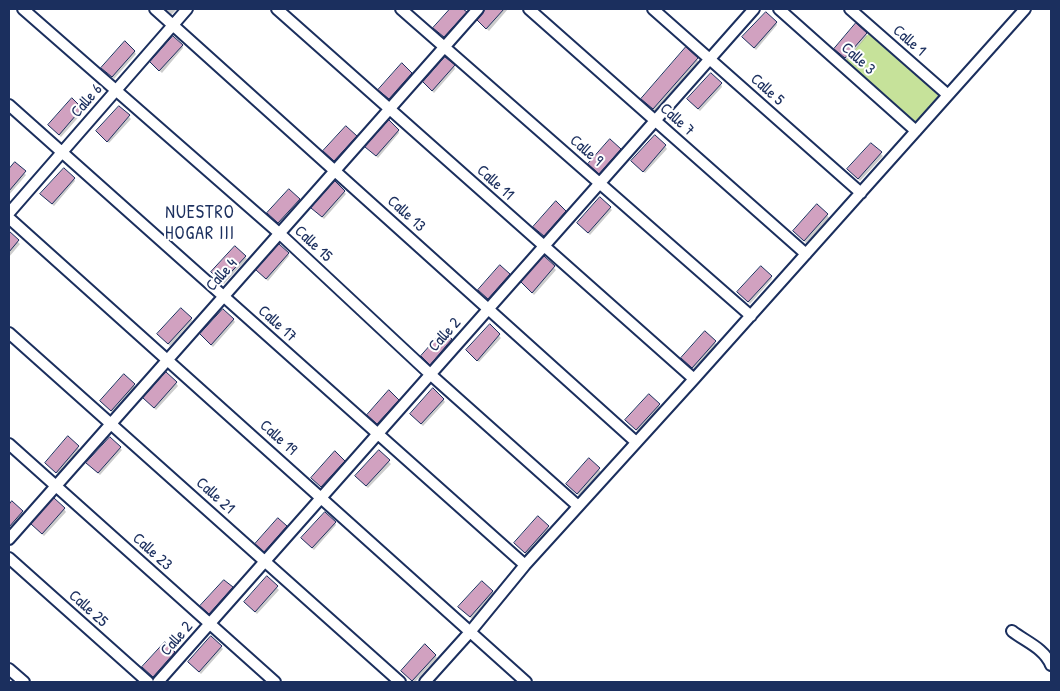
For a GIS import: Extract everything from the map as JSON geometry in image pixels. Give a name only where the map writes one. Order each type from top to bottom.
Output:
[{"type":"street","name":"Calle 15","points":[[23,9],[279,233],[430,374],[578,506]]},
{"type":"street","name":"Calle 13","points":[[155,9],[636,442]]},
{"type":"street","name":"Calle 6","points":[[9,213],[187,9]]},
{"type":"street","name":"Calle 11","points":[[277,9],[694,379]]},
{"type":"street","name":"Calle 9","points":[[401,9],[750,316]]},
{"type":"street","name":"Calle 4","points":[[9,539],[478,9]]},
{"type":"street","name":"Calle 7","points":[[529,9],[806,254]]},
{"type":"street","name":"Calle 5","points":[[653,9],[861,193]]},
{"type":"street","name":"Calle 2","points":[[158,682],[754,9]]},
{"type":"street","name":"Calle 3","points":[[779,9],[916,131]]},
{"type":"street","name":"Calle 1","points":[[850,9],[948,95]]},
{"type":"street","points":[[425,682],[470,632],[525,565],[1025,9]]},
{"type":"street","name":"Calle 17","points":[[9,105],[525,565]]},
{"type":"street","name":"Calle 19","points":[[9,218],[526,682]]},
{"type":"street","name":"Calle 21","points":[[9,333],[400,682]]},
{"type":"street","name":"Calle 23","points":[[9,444],[275,682]]},
{"type":"street","name":"Calle 25","points":[[9,558],[148,682]]},
{"type":"street","points":[[1012,631],[1026,642],[1038,648],[1047,656],[1051,665]]},
{"type":"street","points":[[9,669],[24,682]]},
{"type":"green space","points":[[869,33],[941,95],[915,125],[844,63]]},
{"type":"building","points":[[450,9],[463,9],[467,12],[444,37],[433,28]]},
{"type":"building","points":[[485,9],[504,9],[486,29],[477,20]]},
{"type":"building","points":[[766,12],[777,22],[754,48],[742,37]]},
{"type":"building","points":[[856,23],[867,33],[845,58],[834,49]]},
{"type":"building","points":[[173,36],[183,45],[159,71],[150,62]]},
{"type":"building","points":[[125,41],[135,51],[112,77],[101,68]]},
{"type":"building","points":[[686,47],[698,58],[653,109],[641,99]]},
{"type":"building","points":[[445,57],[455,65],[432,91],[423,82]]},
{"type":"building","points":[[402,63],[412,73],[389,99],[378,90]]},
{"type":"building","points":[[711,73],[722,83],[698,109],[687,99]]},
{"type":"building","points":[[72,98],[82,108],[59,135],[48,125]]},
{"type":"building","points":[[119,106],[130,115],[107,142],[96,131]]},
{"type":"building","points":[[389,120],[399,130],[376,156],[365,147]]},
{"type":"building","points":[[346,126],[357,136],[334,161],[323,151]]},
{"type":"building","points":[[655,135],[666,145],[643,172],[631,161]]},
{"type":"building","points":[[610,139],[621,149],[599,174],[588,164]]},
{"type":"building","points":[[871,143],[882,152],[858,179],[847,169]]},
{"type":"building","points":[[15,162],[26,171],[9,191],[9,169]]},
{"type":"building","points":[[64,168],[75,178],[52,204],[40,194]]},
{"type":"building","points":[[335,181],[345,191],[322,217],[311,208]]},
{"type":"building","points":[[289,189],[300,199],[278,223],[267,213]]},
{"type":"building","points":[[600,197],[611,207],[588,233],[577,223]]},
{"type":"building","points":[[556,201],[566,211],[544,236],[533,227]]},
{"type":"building","points":[[817,204],[828,214],[804,241],[793,231]]},
{"type":"building","points":[[9,231],[19,240],[9,252]]},
{"type":"building","points":[[279,244],[289,253],[266,279],[256,270]]},
{"type":"building","points":[[235,246],[246,256],[222,282],[211,272]]},
{"type":"building","points":[[544,256],[555,266],[532,293],[521,282]]},
{"type":"building","points":[[500,265],[510,274],[488,299],[478,290]]},
{"type":"building","points":[[761,266],[772,276],[748,302],[737,292]]},
{"type":"building","points":[[181,308],[192,318],[168,344],[157,334]]},
{"type":"building","points":[[223,309],[234,319],[211,345],[200,334]]},
{"type":"building","points":[[490,324],[500,334],[477,361],[466,350]]},
{"type":"building","points":[[443,331],[452,339],[430,365],[421,356]]},
{"type":"building","points":[[705,331],[716,341],[692,368],[681,358]]},
{"type":"building","points":[[166,372],[177,382],[154,408],[143,398]]},
{"type":"building","points":[[124,374],[135,384],[111,411],[100,401]]},
{"type":"building","points":[[433,388],[444,399],[421,424],[410,414]]},
{"type":"building","points":[[389,390],[399,400],[377,424],[367,415]]},
{"type":"building","points":[[649,394],[660,404],[636,430],[625,420]]},
{"type":"building","points":[[68,436],[79,446],[56,473],[45,463]]},
{"type":"building","points":[[110,437],[121,447],[98,473],[86,463]]},
{"type":"building","points":[[379,450],[390,460],[366,486],[355,476]]},
{"type":"building","points":[[335,451],[345,461],[321,487],[311,478]]},
{"type":"building","points":[[589,458],[600,468],[577,494],[566,484]]},
{"type":"building","points":[[54,498],[65,508],[42,534],[31,524]]},
{"type":"building","points":[[12,501],[23,511],[9,527],[9,505]]},
{"type":"building","points":[[325,512],[336,522],[312,548],[301,538]]},
{"type":"building","points":[[538,516],[549,526],[525,553],[514,543]]},
{"type":"building","points":[[278,518],[287,526],[264,552],[255,544]]},
{"type":"building","points":[[267,576],[278,586],[255,612],[244,602]]},
{"type":"building","points":[[224,580],[233,587],[209,614],[200,606]]},
{"type":"building","points":[[482,581],[493,591],[470,617],[458,607]]},
{"type":"building","points":[[211,636],[222,646],[199,672],[188,662]]},
{"type":"building","points":[[165,642],[175,652],[153,677],[142,667]]},
{"type":"building","points":[[425,644],[436,655],[412,681],[401,671]]},
{"type":"district","name":"NUESTRO HOGAR III","points":[[200,223]]}]
